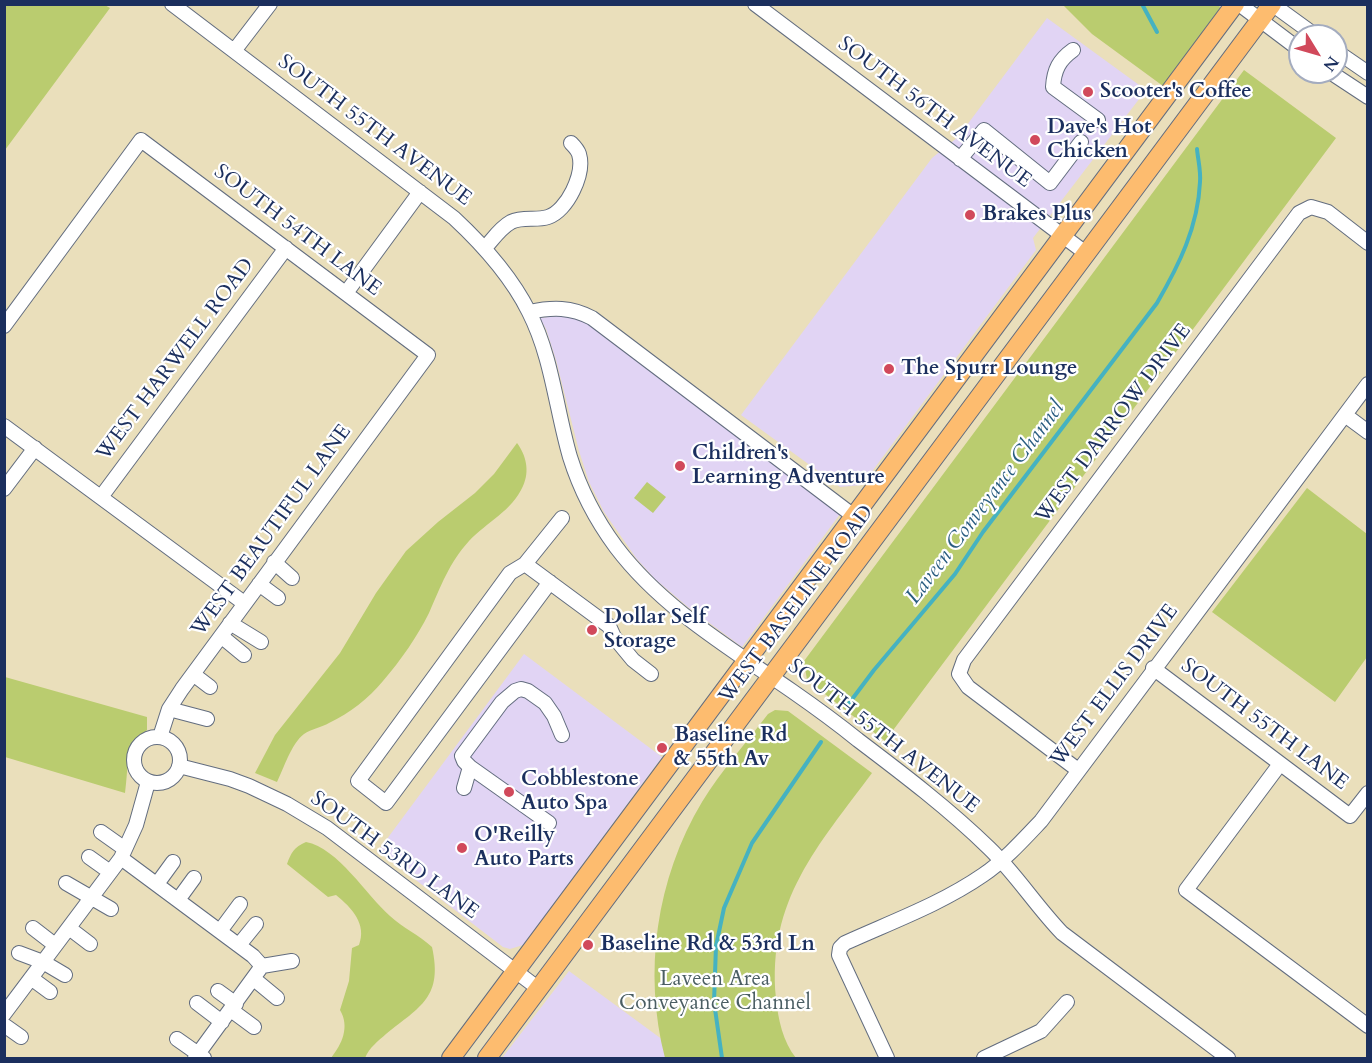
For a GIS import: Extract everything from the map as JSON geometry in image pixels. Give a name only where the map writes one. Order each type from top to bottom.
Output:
[{"type":"main road","name":"WEST BASELINE ROAD","points":[[451,1059],[1237,4]]},
{"type":"main road","name":"WEST BASELINE ROAD","points":[[487,1059],[1272,4]]},
{"type":"street","name":"SOUTH 55TH AVENUE","points":[[172,4],[454,218],[485,248],[514,286],[529,312],[547,359],[570,456],[580,486],[593,512],[615,546],[638,574],[680,611],[845,730],[947,811],[1001,861],[1041,911],[1062,933],[1228,1059]]},
{"type":"street","points":[[234,51],[270,4]]},
{"type":"street","name":"SOUTH 56TH AVENUE","points":[[755,4],[1088,254]]},
{"type":"street","points":[[1237,4],[1288,41]]},
{"type":"street","points":[[1272,4],[1300,24]]},
{"type":"street","points":[[1073,50],[1066,55],[1054,71],[1053,87],[1098,120]]},
{"type":"street","points":[[1348,59],[1368,73]]},
{"type":"street","points":[[1348,84],[1368,97]]},
{"type":"street","points":[[960,159],[984,130],[1050,183],[1081,142]]},
{"type":"street","name":"SOUTH 54TH LANE","points":[[4,326],[141,140],[428,355]]},
{"type":"street","points":[[485,248],[504,226],[513,221],[545,218],[554,214],[575,189],[579,171],[579,154],[571,143]]},
{"type":"street","points":[[346,293],[420,192]]},
{"type":"street","name":"WEST DARROW DRIVE","points":[[1078,770],[968,687],[959,674],[964,660],[1299,213],[1311,207],[1328,212],[1368,243]]},
{"type":"street","name":"WEST HARWELL ROAD","points":[[101,497],[286,248]]},
{"type":"street","points":[[529,312],[560,308],[578,310],[592,318],[855,517]]},
{"type":"street","name":"WEST BEAUTIFUL LANE","points":[[160,737],[169,709],[193,674],[428,355]]},
{"type":"street","name":"WEST ELLIS DRIVE","points":[[886,1059],[839,955],[840,948],[845,943],[948,897],[982,876],[1001,861],[1041,821],[1368,384]]},
{"type":"street","points":[[1345,415],[1368,432]]},
{"type":"street","points":[[4,426],[244,603]]},
{"type":"street","points":[[4,489],[35,448]]},
{"type":"street","points":[[550,582],[386,803],[358,781],[510,573],[525,564],[562,518]]},
{"type":"street","points":[[274,562],[292,578]]},
{"type":"street","points":[[525,564],[609,626],[614,637],[633,660],[651,674]]},
{"type":"street","points":[[259,584],[278,598]]},
{"type":"street","points":[[230,623],[261,642]]},
{"type":"street","points":[[221,636],[244,655]]},
{"type":"street","name":"SOUTH 55TH LANE","points":[[1154,668],[1350,816],[1368,793]]},
{"type":"street","points":[[193,674],[210,687]]},
{"type":"street","points":[[549,823],[470,767],[462,756],[502,702],[515,690],[528,691],[545,704],[562,735]]},
{"type":"street","points":[[169,709],[207,719]]},
{"type":"street","points":[[160,737],[174,745],[180,759],[179,766],[164,782],[148,782],[137,772],[134,757],[140,744],[146,739],[160,737]]},
{"type":"street","points":[[1280,764],[1186,890],[1368,1026]]},
{"type":"street","name":"SOUTH 53RD LANE","points":[[179,766],[249,786],[287,804],[327,828],[539,989]]},
{"type":"street","points":[[464,788],[470,767]]},
{"type":"street","points":[[7,1005],[31,978],[123,853],[136,825],[148,782]]},
{"type":"street","points":[[101,832],[157,884],[239,945],[262,966]]},
{"type":"street","points":[[88,857],[110,872]]},
{"type":"street","points":[[157,884],[173,862]]},
{"type":"street","points":[[178,900],[194,878]]},
{"type":"street","points":[[66,883],[111,909]]},
{"type":"street","points":[[220,931],[240,904]]},
{"type":"street","points":[[239,945],[256,924]]},
{"type":"street","points":[[69,927],[90,944]]},
{"type":"street","points":[[33,928],[55,945]]},
{"type":"street","points":[[19,953],[43,962],[65,975]]},
{"type":"street","points":[[177,1039],[199,1057],[262,966],[291,961]]},
{"type":"street","points":[[31,978],[50,992]]},
{"type":"street","points":[[254,979],[277,998]]},
{"type":"street","points":[[218,991],[255,1028]]},
{"type":"street","points":[[984,1059],[1041,1031],[1067,1002]]},
{"type":"street","points":[[197,1003],[222,1022]]},
{"type":"street","points":[[4,1025],[21,1037]]},
{"type":"shaded area","points":[[1047,18],[1146,90],[1033,238],[1036,250],[862,485],[840,487],[741,415],[932,158],[958,137]]},
{"type":"shaded area","name":"Children's Learning Adventure","points":[[579,317],[590,323],[840,514],[742,647],[689,608],[655,579],[636,558],[604,512],[589,482],[556,360],[540,318]]},
{"type":"shaded area","points":[[524,654],[662,757],[523,945],[510,949],[503,947],[378,851]]},
{"type":"shaded area","points":[[569,971],[663,1040],[668,1058],[502,1058]]},
{"type":"green space","points":[[103,4],[110,8],[5,150],[5,5]]},
{"type":"green space","points":[[1219,4],[1220,8],[1163,86],[1092,34],[1063,5]]},
{"type":"green space","points":[[1244,70],[1336,138],[885,741],[807,680],[804,661]]},
{"type":"green space","points":[[517,443],[525,458],[527,469],[523,486],[506,509],[462,549],[446,575],[419,631],[390,673],[371,694],[351,710],[299,738],[277,782],[255,773],[275,735],[340,653],[376,593],[406,551],[475,493],[494,474]]},
{"type":"green space","points":[[647,482],[666,497],[653,513],[634,498]]},
{"type":"green space","points":[[1307,488],[1367,534],[1367,657],[1335,702],[1212,612]]},
{"type":"green space","points":[[5,677],[147,717],[147,730],[134,744],[131,751],[125,793],[5,757]]},
{"type":"green space","name":"Laveen Area Conveyance Channel","points":[[775,710],[788,711],[872,773],[833,825],[800,876],[788,903],[780,932],[775,963],[777,1006],[784,1038],[796,1058],[665,1058],[658,1025],[655,960],[664,894],[674,862],[686,832],[709,791],[768,714]]},
{"type":"green space","points":[[306,842],[329,853],[351,873],[390,916],[432,947],[435,964],[434,978],[432,989],[426,999],[410,1016],[377,1042],[365,1058],[331,1058],[343,1035],[344,1023],[340,1010],[349,981],[352,948],[359,945],[361,930],[356,917],[342,900],[336,895],[328,897],[287,864],[294,851]]},
{"type":"waterway","name":"Laveen Conveyance Channel","points":[[1142,4],[1157,32]]},
{"type":"waterway","name":"Laveen Conveyance Channel","points":[[847,706],[874,670],[955,574],[983,532],[1157,303],[1180,260],[1196,215],[1200,178],[1197,149]]},
{"type":"waterway","name":"Laveen Conveyance Channel","points":[[722,1058],[714,1002],[716,946],[724,908],[752,843],[821,742]]},
{"type":"place","name":"Scooter's Coffee","points":[[1088,92]]},
{"type":"place","name":"Dave's Hot Chicken","points":[[1035,140]]},
{"type":"place","name":"Brakes Plus","points":[[970,215]]},
{"type":"place","name":"The Spurr Lounge","points":[[889,369]]},
{"type":"place","name":"Children's Learning Adventure","points":[[680,466]]},
{"type":"place","name":"Dollar Self Storage","points":[[592,630]]},
{"type":"place","name":"Baseline Rd & 55th Av","points":[[662,748]]},
{"type":"place","name":"Cobblestone Auto Spa","points":[[509,792]]},
{"type":"place","name":"O'Reilly Auto Parts","points":[[462,848]]},
{"type":"place","name":"Baseline Rd & 53rd Ln","points":[[588,945]]}]
